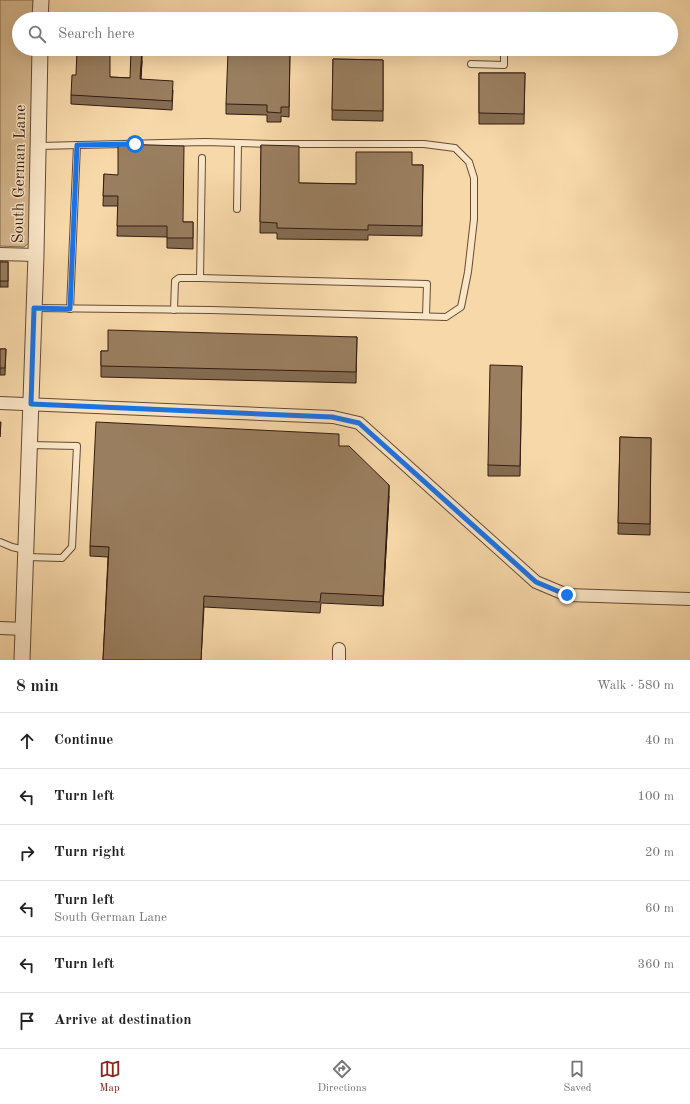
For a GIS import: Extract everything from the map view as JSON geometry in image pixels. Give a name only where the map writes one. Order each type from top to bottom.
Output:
[{"type":"street","points":[[40,12],[41,0]]},
{"type":"street","name":"South German Lane","points":[[22,660],[36,255],[40,56]]},
{"type":"street","points":[[0,254],[36,255]]},
{"type":"street","points":[[0,404],[31,404],[332,417],[359,423],[536,582],[567,595],[690,598]]},
{"type":"street","points":[[0,628],[24,629]]},
{"type":"lane","points":[[471,64],[504,64],[504,56]]},
{"type":"lane","points":[[34,308],[446,317],[461,307],[468,272],[474,219],[474,178],[470,162],[455,148],[424,144],[205,142],[39,146]]},
{"type":"lane","points":[[237,209],[238,143]]},
{"type":"lane","points":[[70,309],[77,145]]},
{"type":"lane","points":[[200,278],[202,158]]},
{"type":"lane","points":[[174,310],[175,281],[179,278],[200,278],[427,284],[426,316]]},
{"type":"lane","points":[[0,542],[26,554],[62,558],[72,547],[77,446],[30,445]]},
{"type":"shaded area","points":[[0,0],[36,0],[36,12],[12,12],[12,56],[35,56],[29,243],[24,247],[0,246]]},
{"type":"building","points":[[77,56],[110,56],[110,77],[130,78],[131,56],[142,56],[140,79],[173,81],[172,101],[71,95],[72,75],[76,75]]},
{"type":"building","points":[[228,56],[290,56],[289,107],[281,107],[281,113],[267,112],[267,105],[226,104]]},
{"type":"building","points":[[333,59],[383,60],[383,111],[332,110]]},
{"type":"building","points":[[479,73],[525,73],[524,114],[479,113]]},
{"type":"building","points":[[118,144],[184,146],[183,222],[193,222],[193,238],[167,238],[167,226],[117,226],[118,196],[103,196],[104,174],[118,175]]},
{"type":"building","points":[[261,145],[299,146],[299,183],[356,184],[356,152],[412,152],[412,165],[423,165],[422,226],[368,225],[368,230],[277,228],[277,223],[260,222]]},
{"type":"building","points":[[0,262],[8,262],[8,281],[0,281]]},
{"type":"building","points":[[108,330],[357,337],[356,372],[101,366],[101,351],[108,351]]},
{"type":"building","points":[[0,349],[6,349],[5,368],[0,368]]},
{"type":"building","points":[[490,365],[522,366],[520,466],[488,465]]},
{"type":"building","points":[[96,422],[339,434],[339,446],[349,446],[389,485],[383,596],[321,593],[320,602],[204,596],[201,660],[103,660],[109,547],[90,546]]},
{"type":"building","points":[[620,437],[651,438],[650,524],[618,523]]},
{"type":"route","points":[[135,144],[77,145],[70,309],[34,308],[31,404],[332,417],[359,423],[536,582],[567,595]]}]
